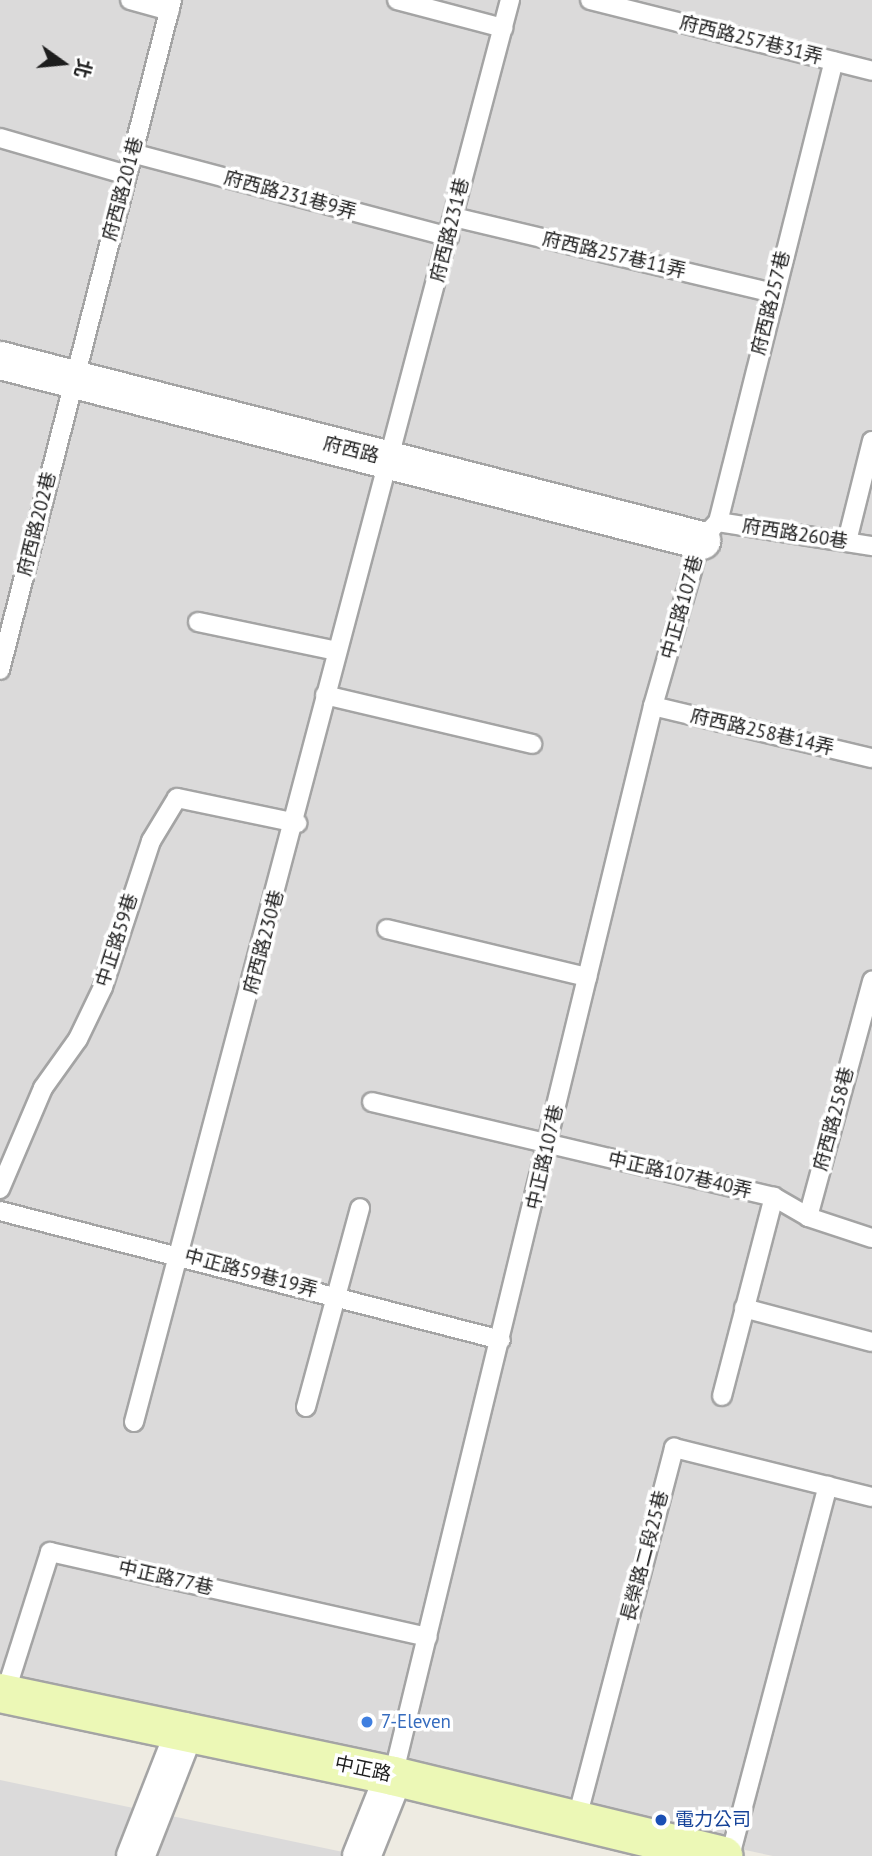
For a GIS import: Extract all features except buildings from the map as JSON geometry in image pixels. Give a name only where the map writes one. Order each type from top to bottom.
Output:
[{"type":"street","name":"府西路","points":[[0,360],[390,460],[709,531]]},
{"type":"street","name":"中正路","points":[[3,1693],[393,1776],[577,1818],[723,1856]]},
{"type":"street","points":[[135,1856],[184,1731]]},
{"type":"street","points":[[361,1856],[393,1776]]},
{"type":"lane","points":[[130,0],[171,5]]},
{"type":"lane","points":[[397,0],[503,28]]},
{"type":"lane","name":"府西路231巷","points":[[390,460],[510,0]]},
{"type":"lane","name":"府西路257巷31弄","points":[[590,0],[872,71]]},
{"type":"lane","name":"府西路201巷","points":[[73,378],[171,5]]},
{"type":"lane","name":"府西路257巷","points":[[709,531],[834,61]]},
{"type":"lane","points":[[0,138],[127,175]]},
{"type":"lane","name":"府西路231巷9弄","points":[[132,153],[449,237]]},
{"type":"lane","name":"府西路257巷11弄","points":[[454,217],[773,293]]},
{"type":"lane","name":"府西路202巷","points":[[0,670],[73,378]]},
{"type":"lane","points":[[847,541],[872,441]]},
{"type":"lane","name":"府西路230巷","points":[[134,1422],[177,1253],[297,822],[325,695],[390,460]]},
{"type":"lane","name":"府西路260巷","points":[[709,531],[847,541],[872,546]]},
{"type":"lane","name":"中正路107巷","points":[[393,1776],[653,706],[709,531]]},
{"type":"lane","points":[[198,622],[337,652]]},
{"type":"lane","points":[[325,695],[532,744]]},
{"type":"lane","name":"府西路258巷14弄","points":[[653,706],[872,758]]},
{"type":"lane","name":"中正路59巷","points":[[0,1189],[43,1088],[78,1039],[103,987],[151,841],[177,798],[297,822]]},
{"type":"lane","points":[[387,929],[587,977]]},
{"type":"lane","name":"府西路258巷","points":[[808,1217],[872,981]]},
{"type":"lane","name":"中正路107巷40弄","points":[[372,1102],[774,1197],[808,1217],[872,1238]]},
{"type":"lane","points":[[722,1396],[774,1197]]},
{"type":"lane","points":[[306,1408],[339,1296],[360,1208]]},
{"type":"lane","name":"中正路59巷19弄","points":[[0,1211],[177,1253],[501,1340]]},
{"type":"lane","points":[[744,1308],[872,1342]]},
{"type":"lane","name":"長榮路二段25巷","points":[[577,1818],[674,1448],[872,1497]]},
{"type":"lane","points":[[730,1856],[828,1486]]},
{"type":"lane","name":"中正路77巷","points":[[3,1693],[50,1552],[428,1637]]},
{"type":"shaded area","points":[[0,0],[872,0],[872,1856],[773,1856],[0,1693]]},
{"type":"shaded area","points":[[0,1780],[362,1856],[0,1856]]},
{"type":"place","name":"7-Eleven","points":[[367,1722]]},
{"type":"place","name":"電力公司","points":[[661,1820]]}]
